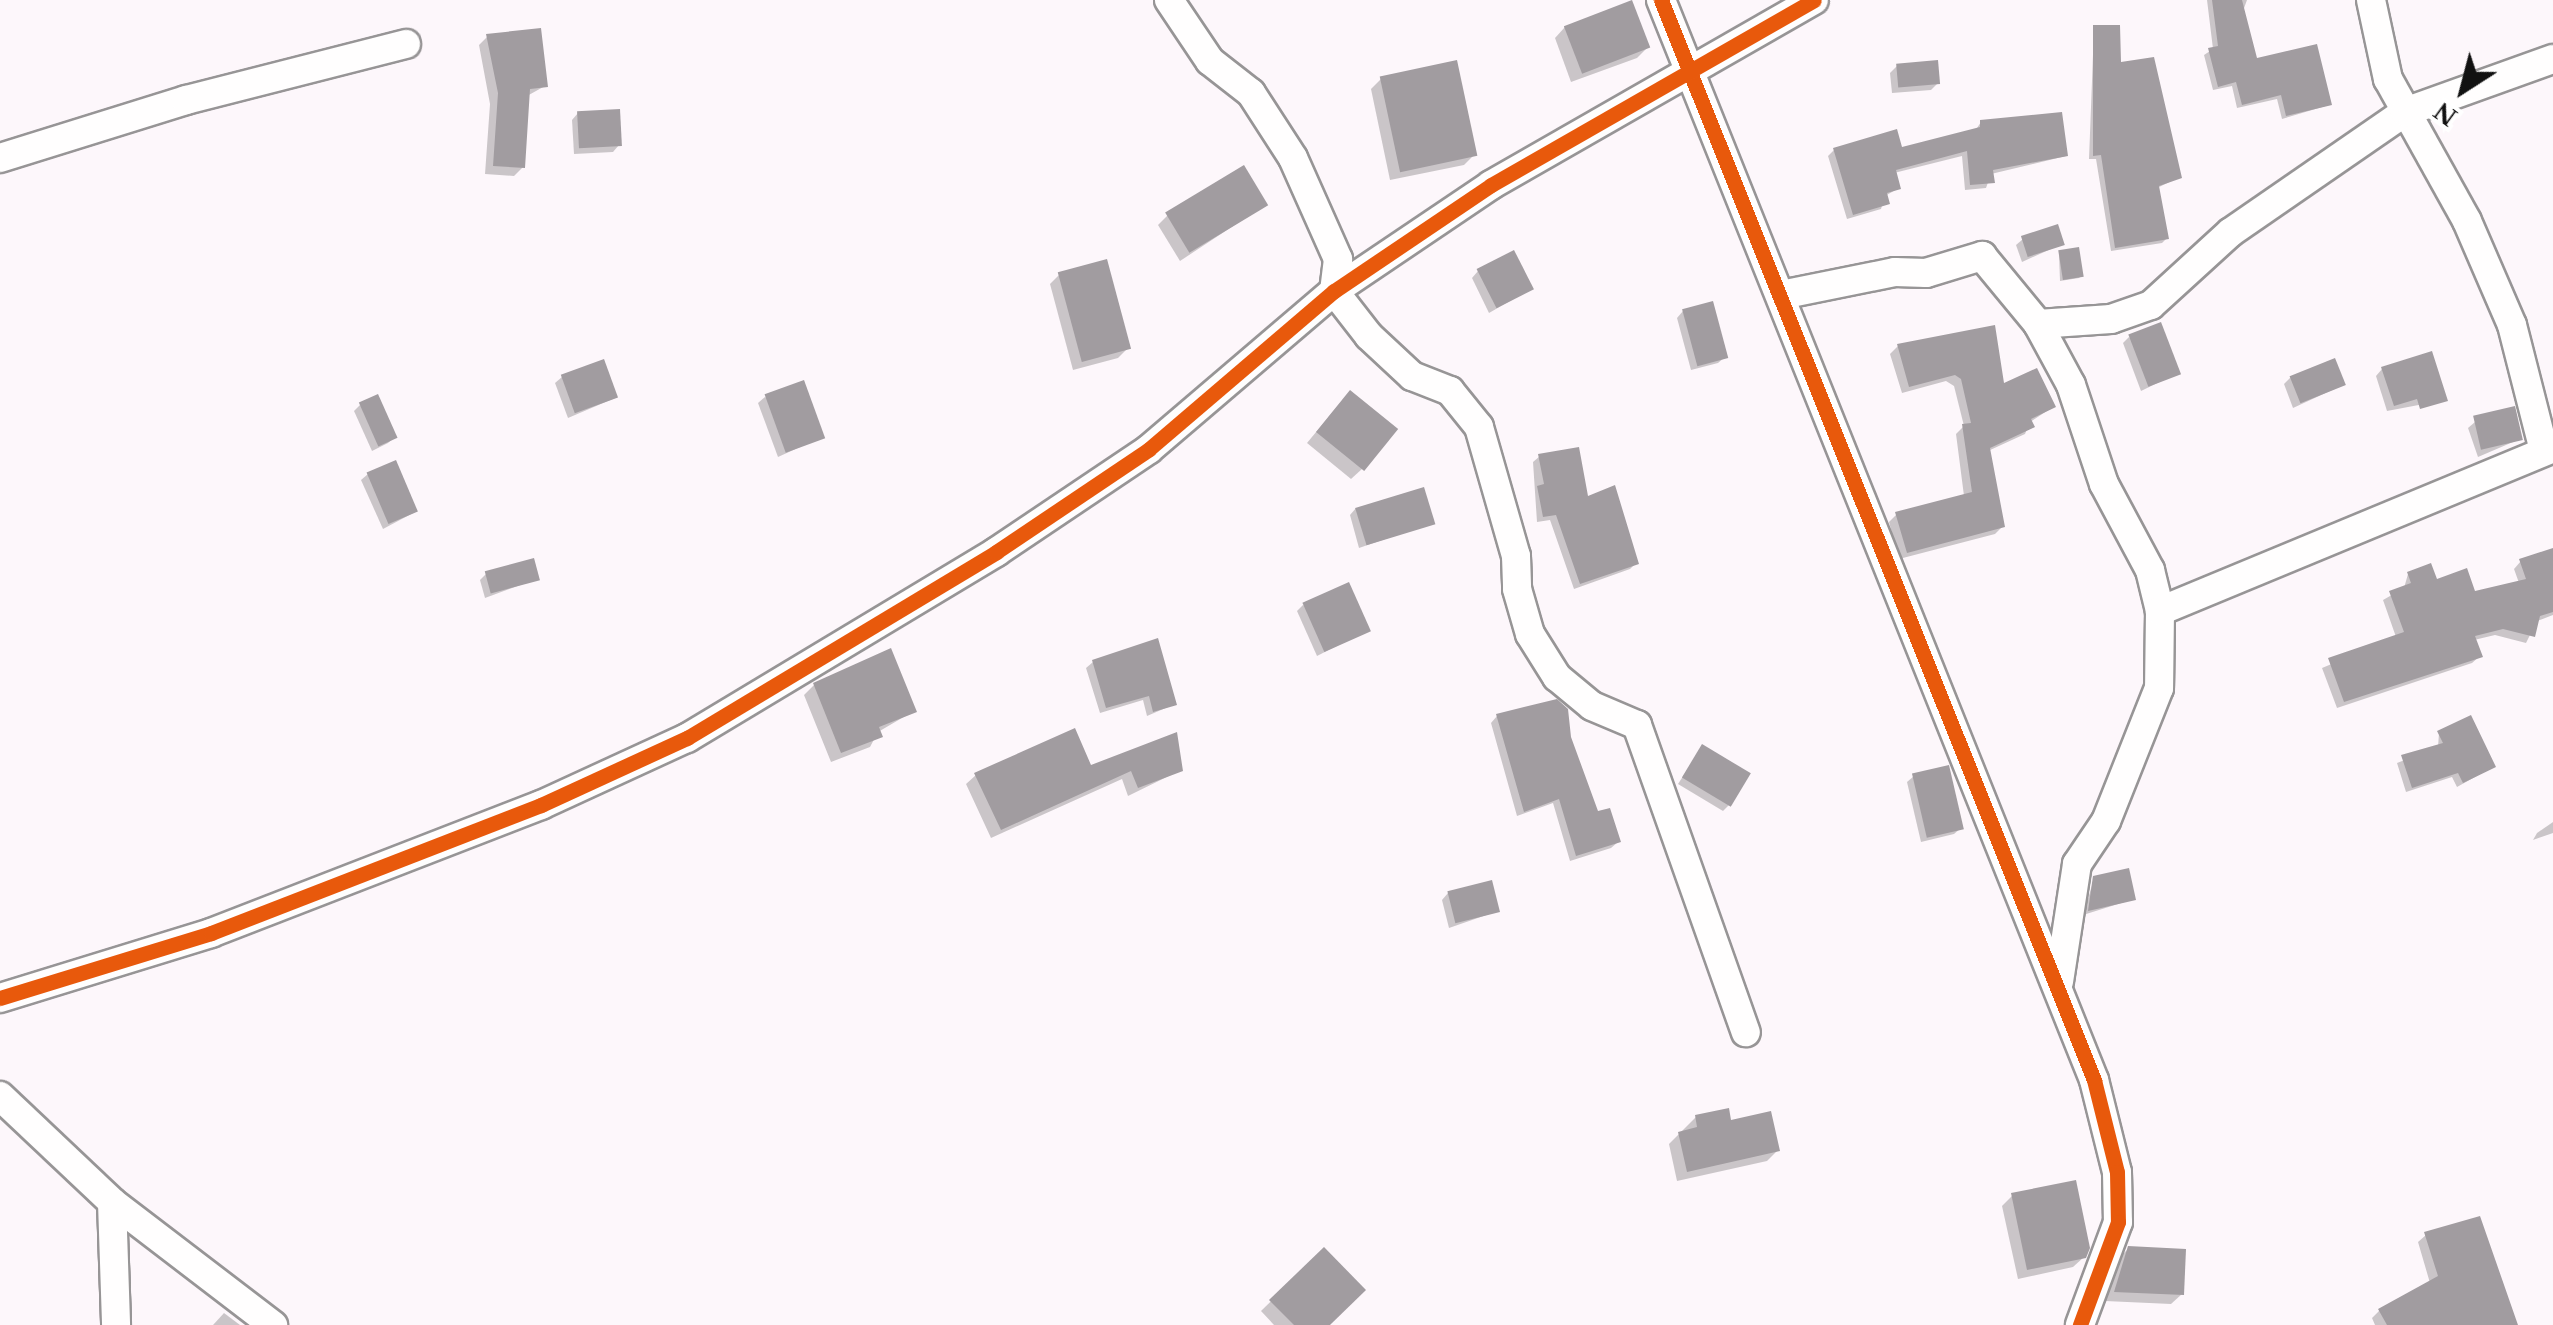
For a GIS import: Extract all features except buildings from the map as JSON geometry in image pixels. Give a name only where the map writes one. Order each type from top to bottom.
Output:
[{"type":"street","points":[[1170,0],[1210,61],[1250,92],[1293,158],[1338,258],[1334,291],[1369,336],[1412,376],[1450,390],[1479,427],[1516,556],[1516,589],[1530,634],[1557,678],[1592,706],[1637,725],[1746,1032]]},
{"type":"street","points":[[1661,0],[1692,67],[1927,676],[2094,1080],[2117,1172],[2118,1222],[2080,1325]]},
{"type":"street","points":[[0,998],[211,934],[540,805],[686,738],[996,552],[1149,449],[1334,291],[1491,184],[1814,0]]},
{"type":"street","points":[[2160,611],[2548,450],[2512,325],[2467,221],[2388,79],[2371,0]]},
{"type":"street","points":[[0,158],[186,100],[406,44]]},
{"type":"street","points":[[2038,324],[2111,319],[2151,305],[2232,232],[2404,112],[2553,59]]},
{"type":"street","points":[[1780,295],[1894,272],[1926,273],[1982,256],[2038,324],[2071,385],[2104,484],[2150,570],[2160,611],[2159,688],[2106,821],[2076,864],[2058,989]]},
{"type":"street","points":[[0,1096],[112,1202],[273,1325]]},
{"type":"street","points":[[112,1202],[116,1325]]},
{"type":"cycle path","points":[[1661,0],[2094,1080],[2117,1172],[2118,1222],[2080,1325]]},
{"type":"cycle path","points":[[0,998],[211,933],[541,805],[687,738],[996,552],[1149,449],[1334,291],[1491,185],[1814,0]]}]
